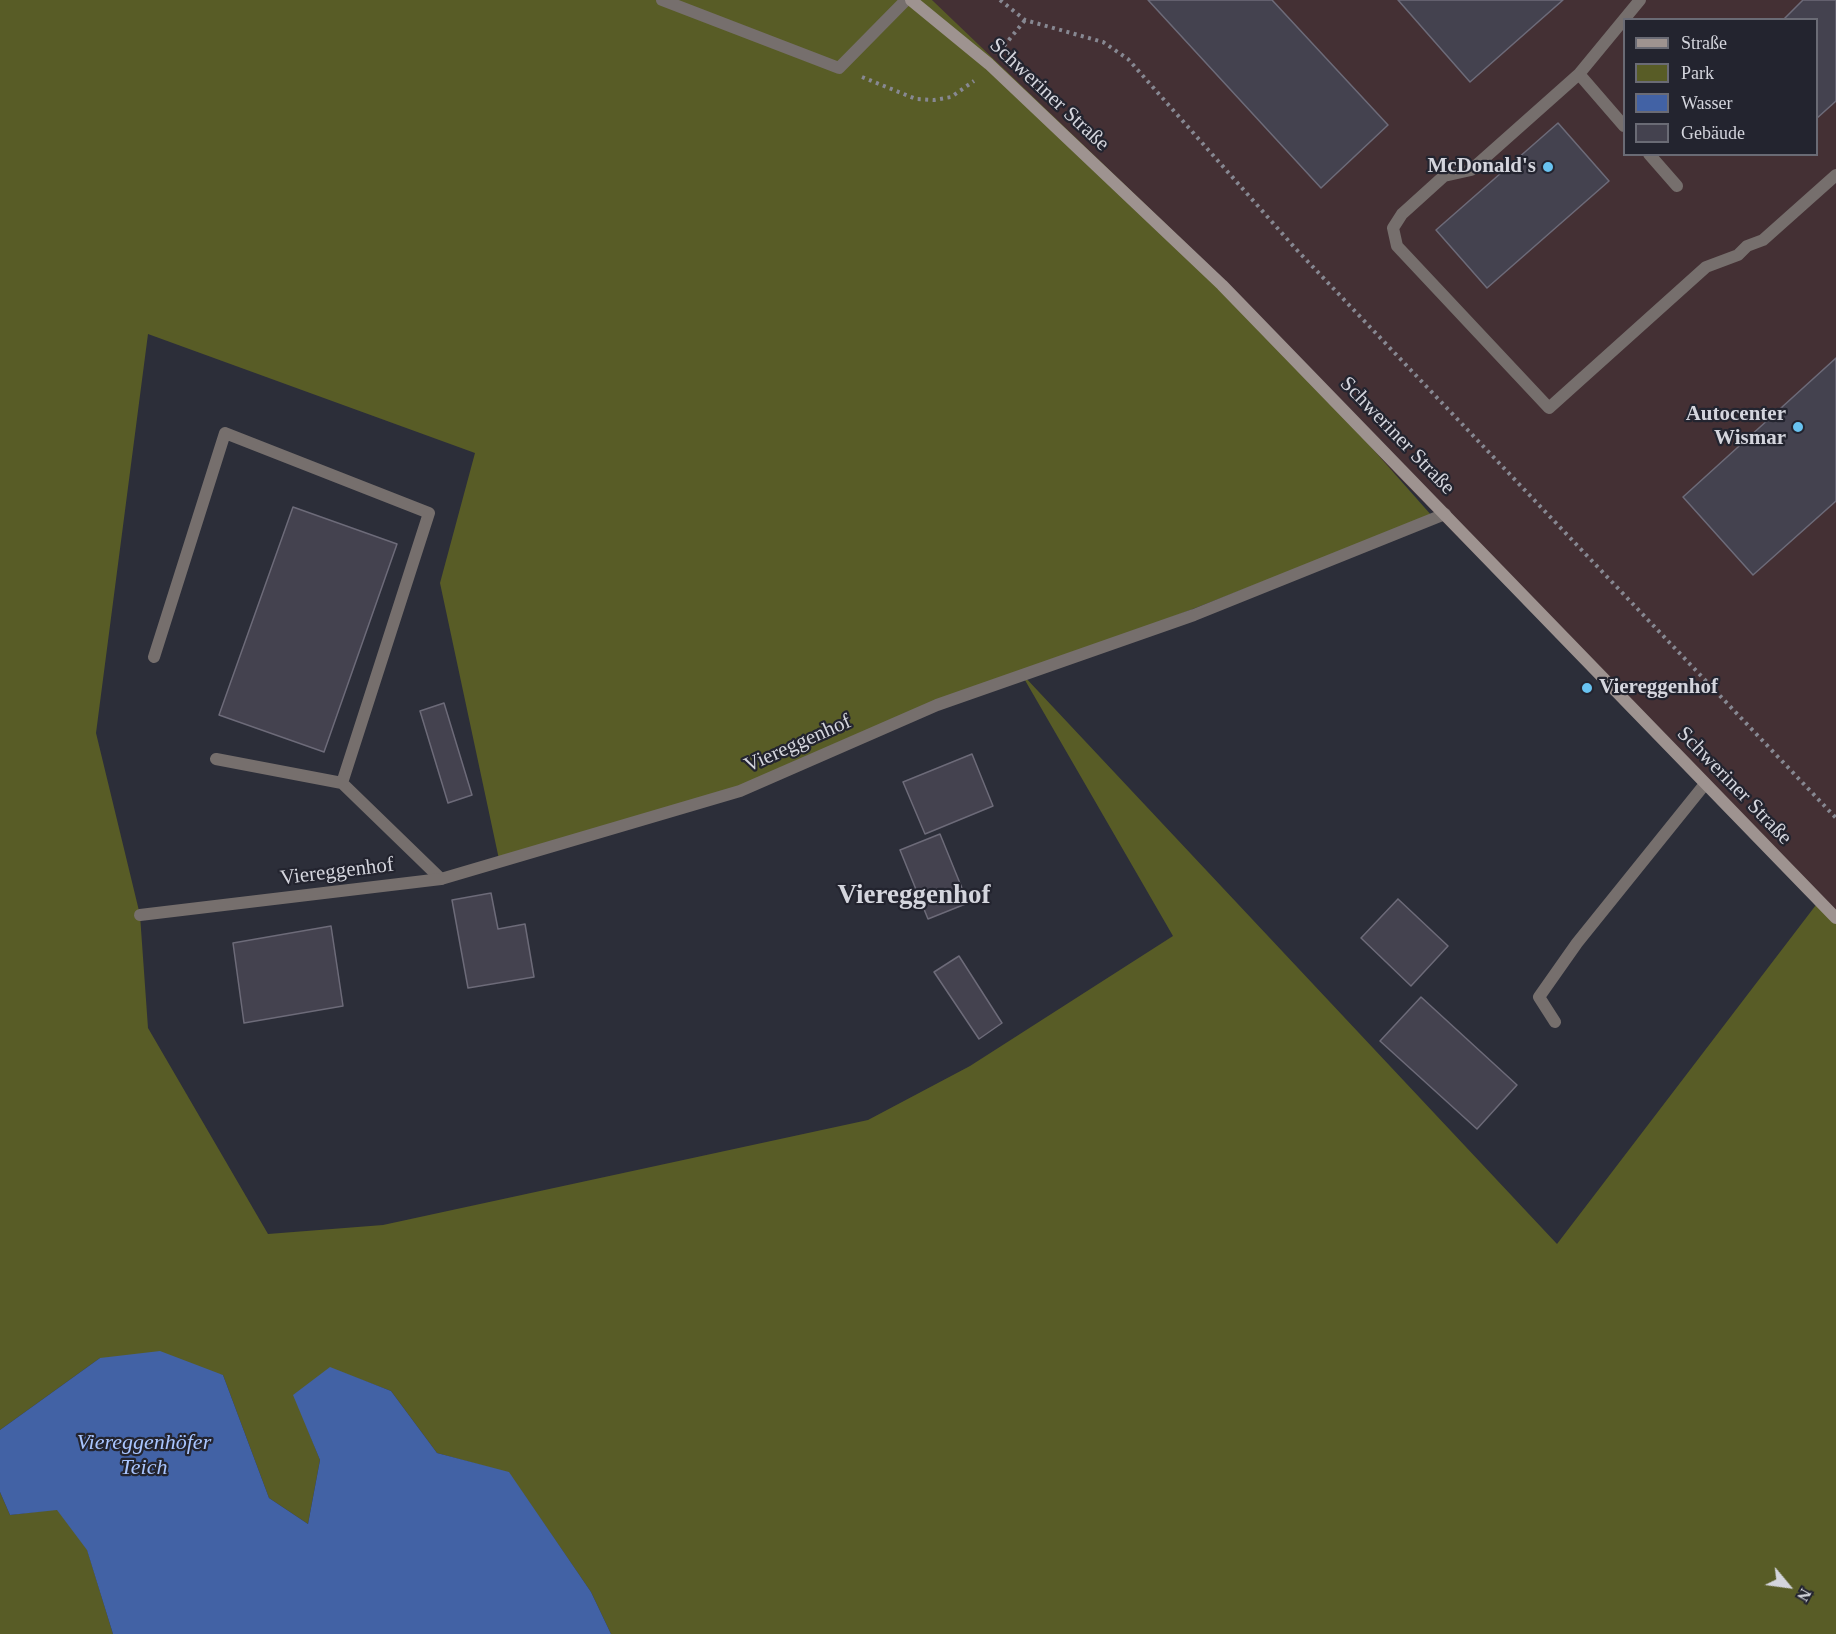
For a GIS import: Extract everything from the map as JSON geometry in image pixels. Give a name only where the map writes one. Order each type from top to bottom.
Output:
[{"type":"main road","name":"Schweriner Straße","points":[[911,0],[989,64],[1222,285],[1836,918]]},
{"type":"street","points":[[662,0],[839,68],[906,0]]},
{"type":"street","points":[[1625,18],[1640,0]]},
{"type":"street","points":[[1623,21],[1579,75],[1471,170],[1444,176],[1402,214],[1393,228],[1397,246],[1549,408],[1706,267],[1738,255],[1747,246],[1763,240],[1836,175]]},
{"type":"street","points":[[1579,75],[1623,125]]},
{"type":"street","points":[[1651,156],[1677,186]]},
{"type":"street","points":[[154,657],[225,433],[429,513],[342,783]]},
{"type":"street","name":"Viereggenhof","points":[[140,915],[441,879],[740,791],[937,705],[1194,615],[1445,514]]},
{"type":"street","points":[[216,759],[342,783],[441,879]]},
{"type":"street","points":[[1555,1022],[1539,997],[1577,944],[1705,784]]},
{"type":"path","points":[[1000,0],[1025,20],[1103,42],[1128,59],[1295,248],[1836,818]]},
{"type":"path","points":[[839,68],[916,99],[934,100],[951,97],[968,88],[1025,20]]},
{"type":"shaded area","points":[[932,0],[1836,0],[1836,918],[989,64]]},
{"type":"green space","points":[[0,0],[932,0],[1218,274],[1432,516],[1023,675],[1557,1244],[1819,901],[1836,918],[1836,1634],[611,1634],[591,1592],[509,1473],[437,1453],[391,1391],[330,1368],[294,1395],[320,1460],[308,1524],[269,1498],[223,1375],[100,1358],[0,1430]],"holes":[[[148,334],[475,453],[440,583],[500,864],[740,791],[1022,675],[1173,936],[970,1066],[868,1120],[383,1225],[268,1234],[148,1028],[140,915],[96,733]]]},
{"type":"green space","points":[[0,1492],[10,1515],[57,1509],[87,1549],[113,1634],[0,1634]]},
{"type":"water","name":"Viereggenhöfer Teich","points":[[160,1351],[223,1375],[269,1498],[308,1524],[320,1460],[293,1395],[330,1367],[391,1391],[437,1453],[509,1472],[591,1592],[611,1634],[113,1634],[87,1550],[57,1510],[10,1515],[0,1492],[0,1430],[100,1358]]},
{"type":"building","points":[[1148,0],[1272,0],[1388,125],[1321,188]]},
{"type":"building","points":[[1398,0],[1563,0],[1470,82]]},
{"type":"building","points":[[1803,0],[1836,0],[1836,101],[1818,117],[1818,18],[1785,18]]},
{"type":"building","points":[[1558,123],[1609,181],[1487,288],[1436,230]]},
{"type":"building","name":"Autocenter Wismar","points":[[1836,358],[1836,501],[1753,575],[1683,497]]},
{"type":"building","points":[[293,507],[397,544],[324,752],[219,715]]},
{"type":"building","points":[[444,703],[472,795],[448,803],[420,711]]},
{"type":"building","points":[[972,754],[993,806],[925,834],[903,782]]},
{"type":"building","points":[[940,834],[968,903],[928,919],[900,850]]},
{"type":"building","points":[[491,893],[498,929],[525,924],[534,977],[468,988],[452,900]]},
{"type":"building","points":[[1398,899],[1448,946],[1411,986],[1361,938]]},
{"type":"building","points":[[331,926],[343,1006],[244,1023],[233,943]]},
{"type":"building","points":[[959,956],[1002,1023],[979,1039],[934,972]]},
{"type":"building","points":[[1421,997],[1517,1085],[1477,1129],[1380,1041]]},
{"type":"place","name":"McDonald's","points":[[1548,167]]},
{"type":"place","name":"Autocenter Wismar","points":[[1798,427]]},
{"type":"place","name":"Viereggenhof","points":[[1587,688]]},
{"type":"district","name":"Viereggenhof","points":[[914,896]]}]
